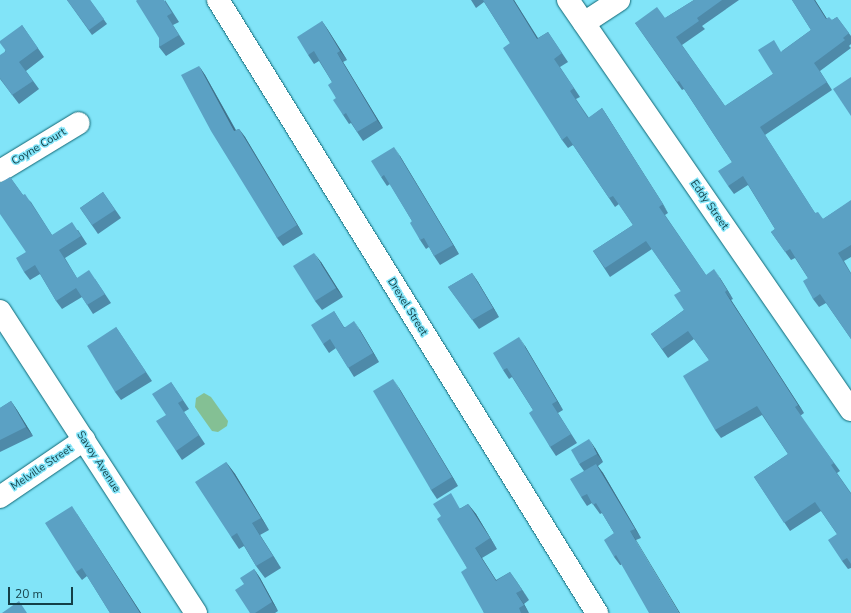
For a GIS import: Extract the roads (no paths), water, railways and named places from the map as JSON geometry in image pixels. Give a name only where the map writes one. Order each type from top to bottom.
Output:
[{"type":"street","name":"Drexel Street","points":[[218,0],[597,613]]},
{"type":"street","name":"Eddy Street","points":[[568,0],[851,410]]},
{"type":"street","points":[[584,23],[619,0]]},
{"type":"street","name":"Coyne Court","points":[[0,170],[79,123]]},
{"type":"street","name":"Savoy Avenue","points":[[0,311],[196,613]]},
{"type":"street","name":"Melville Street","points":[[0,497],[84,440]]}]
